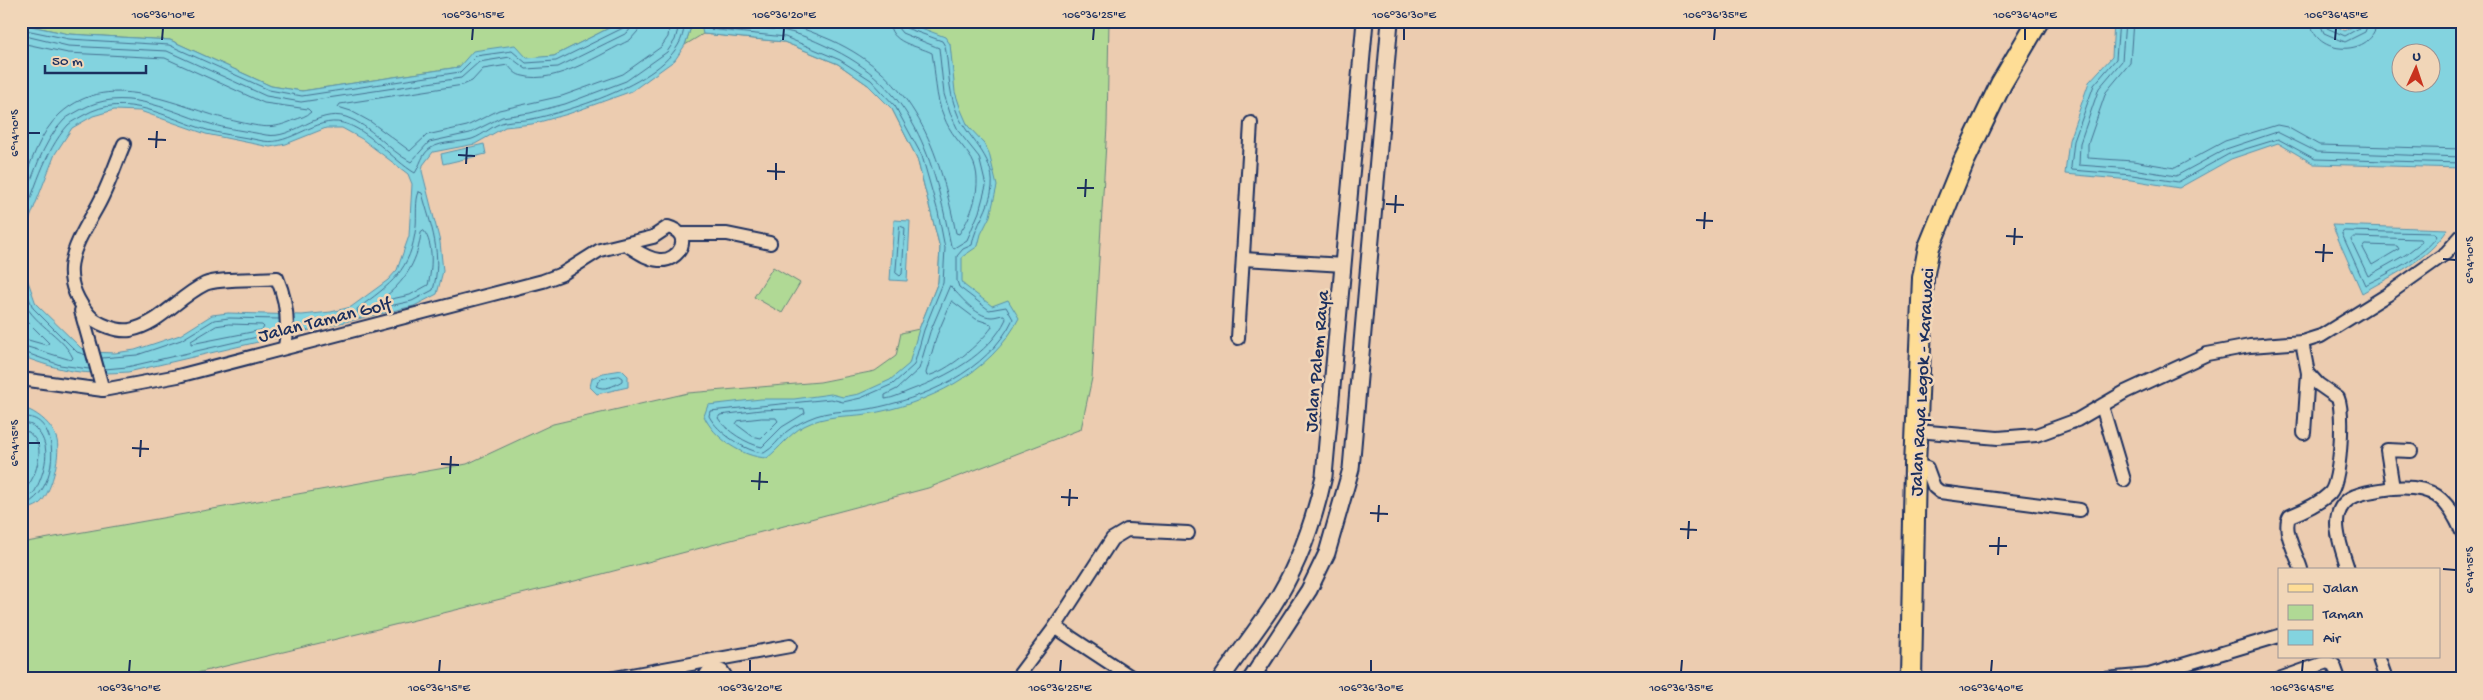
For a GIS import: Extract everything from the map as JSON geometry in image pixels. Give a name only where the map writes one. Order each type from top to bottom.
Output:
[{"type":"main road","name":"Jalan Raya Legok - Karawaci","points":[[1911,679],[1915,465],[1923,278],[1929,247],[1961,169],[1997,93],[2038,21]]},
{"type":"street","name":"Jalan Palem Raya","points":[[1221,679],[1273,605],[1300,555],[1318,507],[1324,476],[1365,21]]},
{"type":"street","points":[[1251,679],[1309,590],[1327,554],[1350,469],[1390,21]]},
{"type":"street","points":[[1238,338],[1251,123]]},
{"type":"street","points":[[102,385],[89,333],[73,286],[71,255],[85,225],[97,207],[124,144]]},
{"type":"street","name":"Jalan Taman Golf","points":[[21,379],[102,385],[178,376],[286,342],[544,281],[562,274],[600,250],[653,236],[668,228],[678,230],[682,234],[727,234],[770,243]]},
{"type":"street","points":[[627,244],[645,257],[661,261],[676,256],[682,247],[682,234]]},
{"type":"street","points":[[1917,431],[1998,438],[2036,435],[2051,431],[2102,406],[2125,392],[2207,354],[2250,346],[2302,342],[2321,336],[2387,295],[2446,253],[2462,235]]},
{"type":"street","points":[[1243,259],[1344,265]]},
{"type":"street","points":[[78,302],[94,321],[129,330],[157,319],[185,295],[207,283],[277,278],[281,288],[287,323],[286,342]]},
{"type":"street","points":[[2302,342],[2308,373],[2304,433]]},
{"type":"street","points":[[2301,568],[2288,530],[2287,520],[2290,516],[2331,492],[2338,475],[2340,404],[2335,394],[2318,384],[2308,373]]},
{"type":"street","points":[[2102,406],[2124,480]]},
{"type":"street","points":[[2393,488],[2387,450],[2411,451]]},
{"type":"street","points":[[1915,465],[1928,468],[1935,489],[1940,492],[2080,510]]},
{"type":"street","points":[[2348,568],[2338,538],[2336,521],[2342,506],[2354,496],[2393,488],[2409,487],[2432,492],[2453,511],[2462,532]]},
{"type":"street","points":[[2331,492],[2342,506]]},
{"type":"street","points":[[1016,679],[1055,627],[1108,545],[1118,534],[1127,530],[1140,529],[1188,533]]},
{"type":"street","points":[[1055,627],[1134,679]]},
{"type":"street","points":[[2105,679],[2149,674],[2278,636]]},
{"type":"street","points":[[710,670],[790,646]]},
{"type":"street","points":[[2379,658],[2386,679]]},
{"type":"street","points":[[2279,679],[2330,659],[2339,679]]},
{"type":"street","points":[[609,679],[710,670],[722,671],[727,679]]},
{"type":"green space","points":[[21,21],[629,21],[615,25],[554,56],[459,67],[302,91],[271,86],[170,40],[69,34],[21,24]]},
{"type":"green space","points":[[688,21],[1109,21],[1107,126],[1092,378],[1081,429],[928,488],[587,578],[197,673],[142,679],[21,679],[21,543],[467,464],[553,424],[688,393],[820,382],[875,371],[896,356],[901,333],[919,329],[938,282],[940,248],[917,158],[892,109],[868,85],[838,64],[784,42],[703,34],[685,45],[691,27]]},
{"type":"green space","points":[[773,267],[800,283],[782,313],[754,297]]},
{"type":"water","points":[[629,21],[688,21],[691,27],[685,45],[675,60],[632,91],[568,114],[532,124],[505,127],[475,144],[433,152],[423,165],[422,171],[440,242],[443,271],[437,294],[414,306],[128,372],[98,373],[73,371],[49,366],[21,356],[21,241],[21,24],[69,34],[170,40],[271,86],[302,91],[459,67],[473,51],[515,45],[527,58],[554,56],[615,25]],"holes":[[[114,110],[140,111],[206,134],[270,147],[286,144],[326,128],[342,128],[362,139],[408,174],[412,184],[409,236],[397,270],[388,280],[351,307],[331,312],[302,315],[228,313],[212,315],[180,335],[135,350],[115,353],[91,352],[81,348],[36,304],[24,270],[21,241],[55,154],[72,128],[93,116]]]},
{"type":"water","points":[[700,21],[903,21],[945,37],[950,44],[955,92],[961,110],[968,126],[984,143],[989,153],[997,186],[990,216],[981,234],[978,246],[962,257],[962,281],[964,285],[992,306],[1008,300],[1019,318],[1007,338],[975,370],[934,394],[912,403],[889,410],[827,418],[812,422],[794,433],[767,458],[758,457],[739,450],[715,432],[704,416],[708,405],[761,399],[794,399],[831,394],[843,397],[859,394],[890,380],[909,364],[919,329],[938,282],[940,248],[917,158],[892,109],[868,85],[838,64],[784,42],[703,34]]},
{"type":"water","points":[[2114,21],[2327,21],[2345,31],[2362,21],[2462,21],[2462,168],[2314,164],[2278,143],[2231,159],[2179,188],[2131,180],[2065,174],[2069,140],[2089,82],[2112,57]]},
{"type":"water","points":[[484,144],[486,154],[443,164],[441,154]]},
{"type":"water","points":[[894,220],[910,221],[907,281],[890,280]]},
{"type":"water","points":[[2332,225],[2448,229],[2440,240],[2420,258],[2362,293]]},
{"type":"water","points":[[622,370],[628,376],[628,387],[597,394],[590,387],[592,378],[603,373]]},
{"type":"water","points":[[29,410],[52,428],[58,443],[58,451],[55,470],[46,496],[38,505],[21,510],[21,413]]}]
